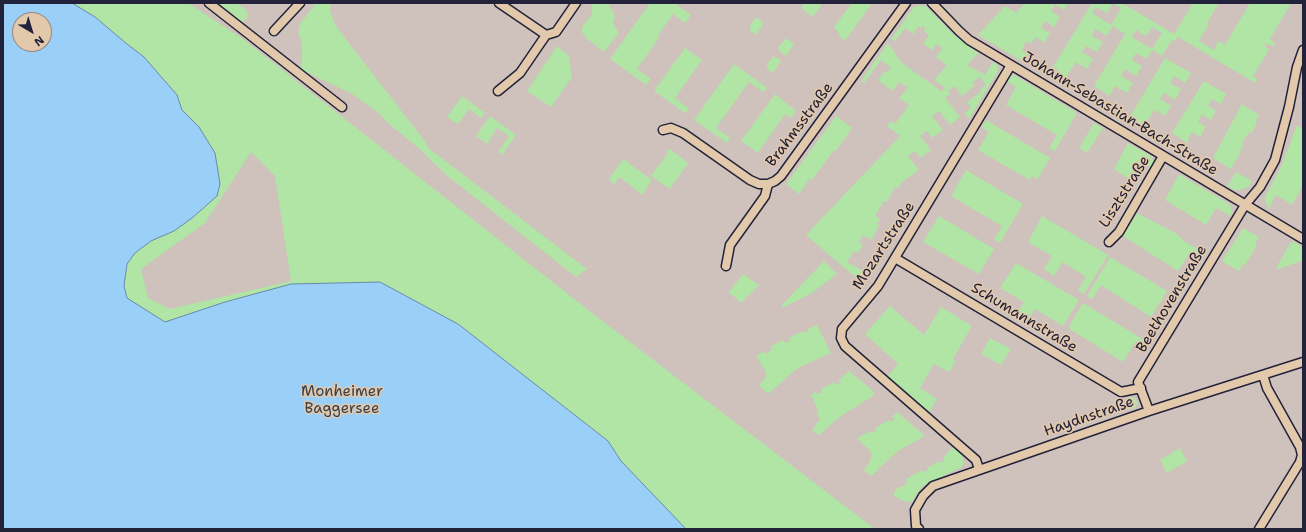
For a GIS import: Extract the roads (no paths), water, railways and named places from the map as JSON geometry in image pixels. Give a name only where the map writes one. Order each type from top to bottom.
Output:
[{"type":"street","points":[[209,3],[342,107]]},
{"type":"street","points":[[274,32],[300,3]]},
{"type":"street","points":[[499,3],[546,35]]},
{"type":"street","points":[[498,91],[520,73],[546,35],[556,32],[576,3]]},
{"type":"street","name":"Brahmsstraße","points":[[726,266],[730,245],[765,196],[768,184],[781,176],[906,3]]},
{"type":"street","name":"Johann-Sebastian-Bach-Straße","points":[[932,3],[969,40],[1303,239]]},
{"type":"street","name":"Beethovenstraße","points":[[1140,388],[1138,382],[1245,205],[1260,186],[1275,160],[1289,107],[1297,66],[1303,50]]},
{"type":"street","name":"Mozartstraße","points":[[979,469],[976,460],[845,346],[841,338],[842,329],[878,286],[1011,65]]},
{"type":"street","points":[[663,130],[671,128],[683,132],[750,180],[759,184],[768,184]]},
{"type":"street","name":"Lisztstraße","points":[[1109,242],[1119,232],[1163,156]]},
{"type":"street","name":"Schumannstraße","points":[[895,258],[1121,392],[1140,388]]},
{"type":"street","name":"Haydnstraße","points":[[919,529],[916,526],[915,510],[923,496],[933,486],[1149,411],[1303,362]]},
{"type":"street","points":[[1259,529],[1300,462],[1302,455],[1300,447],[1267,388],[1263,375]]},
{"type":"street","points":[[1140,388],[1149,411]]},
{"type":"water","name":"Monheimer Baggersee","points":[[3,3],[72,3],[95,17],[144,57],[177,95],[182,110],[199,127],[215,153],[220,184],[217,196],[192,218],[174,231],[151,241],[135,253],[127,264],[124,286],[127,298],[165,322],[225,302],[291,284],[380,282],[458,324],[608,441],[621,461],[686,529],[3,529]]}]
